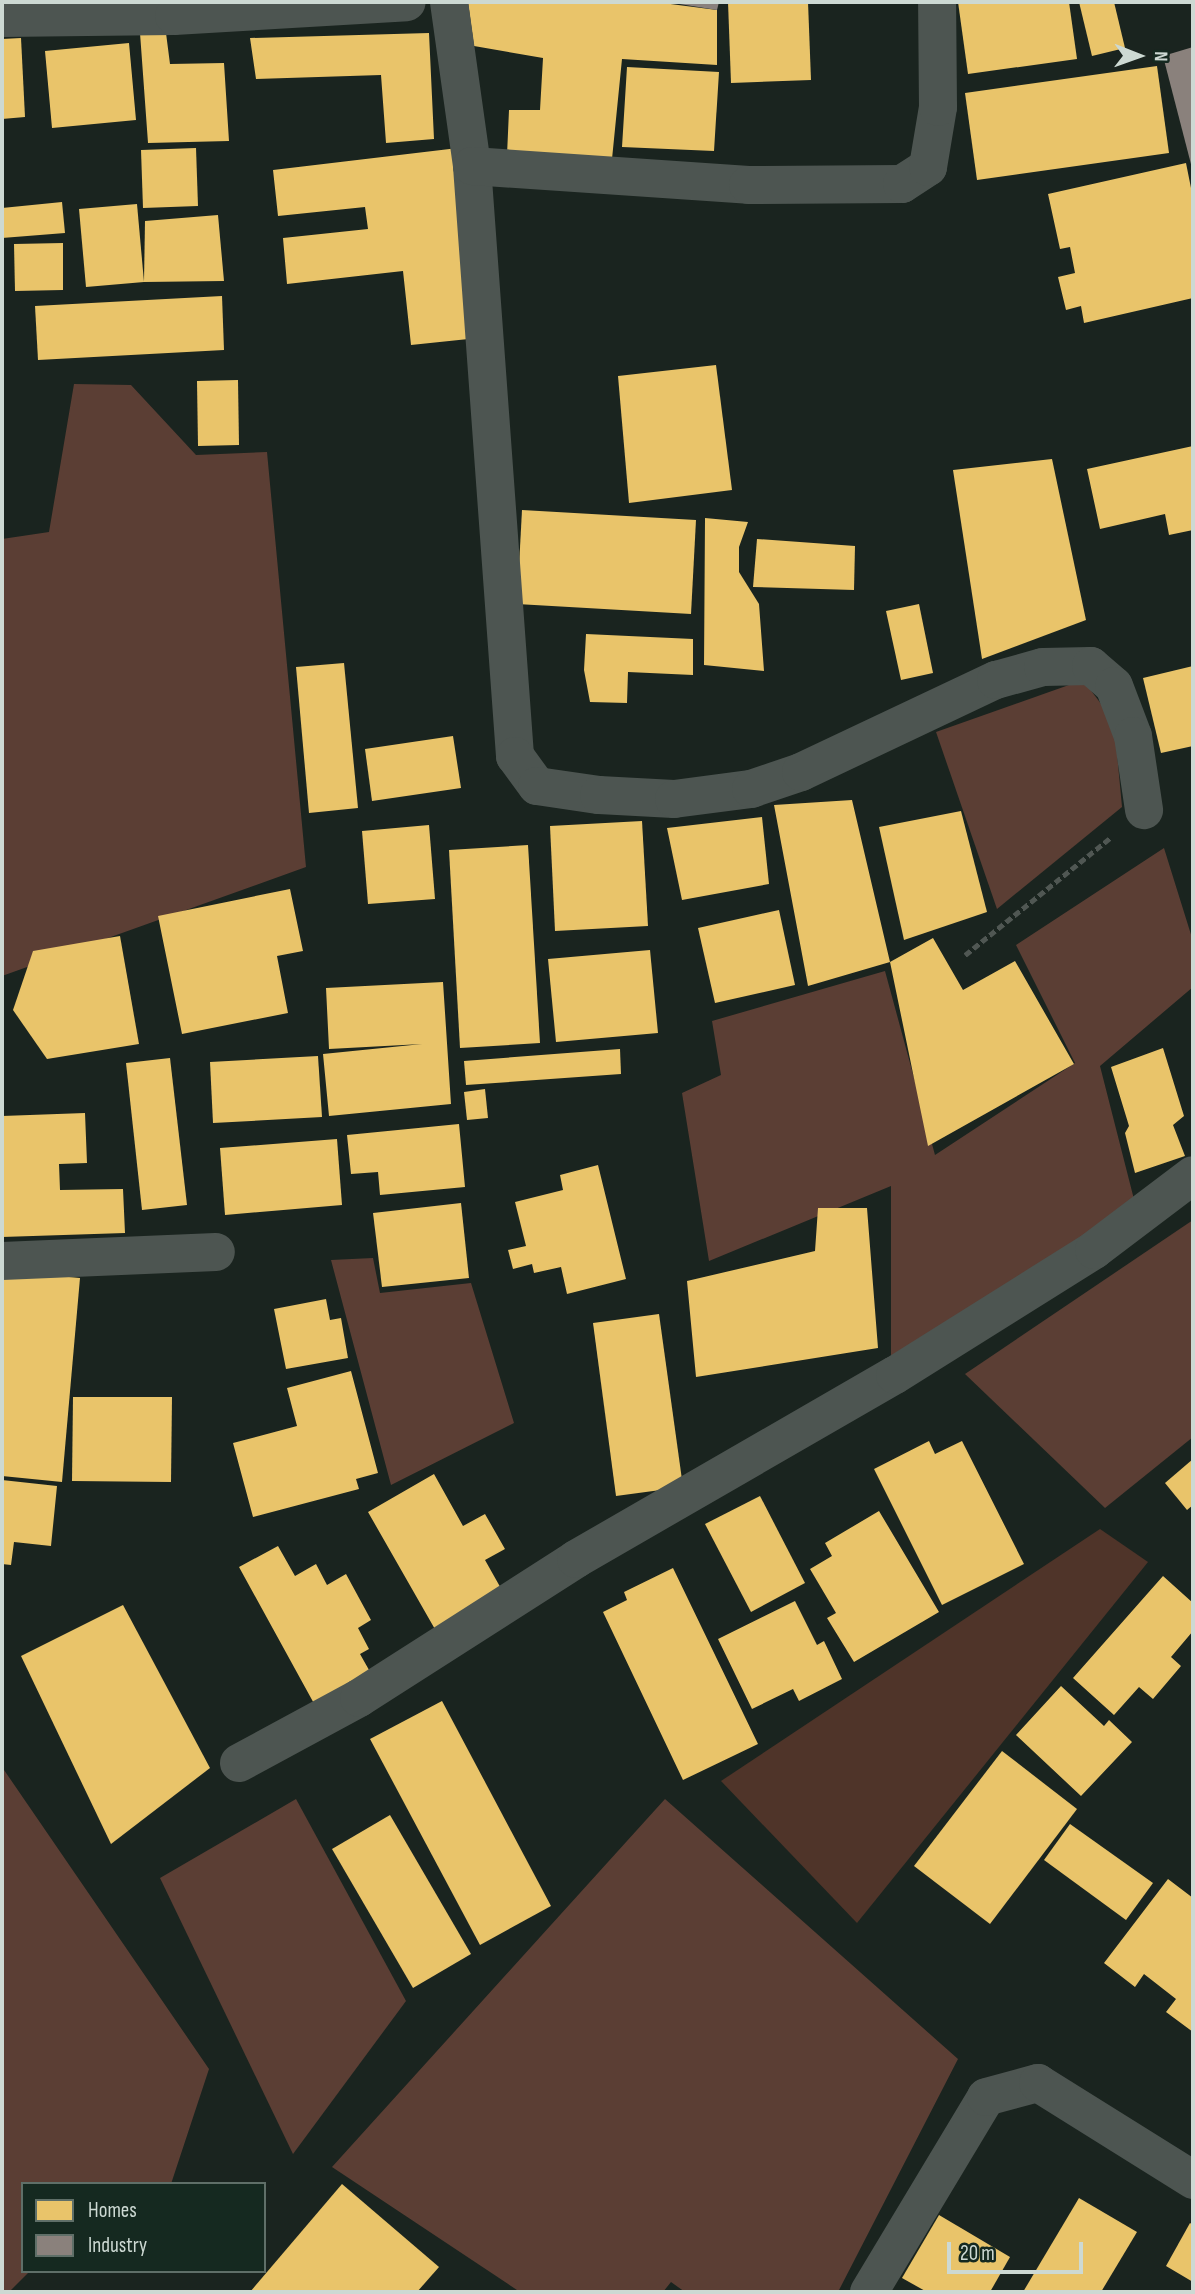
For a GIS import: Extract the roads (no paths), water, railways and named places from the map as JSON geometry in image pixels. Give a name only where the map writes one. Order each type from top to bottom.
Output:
[{"type":"street","points":[[2,18],[174,16],[407,2]]},
{"type":"street","points":[[449,2],[472,166],[507,682],[515,756],[537,786],[599,795],[674,799],[751,789],[801,772],[996,680],[1043,667],[1091,666],[1114,685],[1133,736],[1144,810]]},
{"type":"street","points":[[472,166],[734,184],[902,184],[928,166],[938,107],[937,2]]},
{"type":"street","points":[[239,1763],[359,1698],[576,1559],[895,1375],[1094,1250],[1193,1175]]},
{"type":"street","points":[[2,1261],[216,1252]]},
{"type":"street","points":[[869,2292],[986,2097],[1038,2083],[1193,2180]]}]
